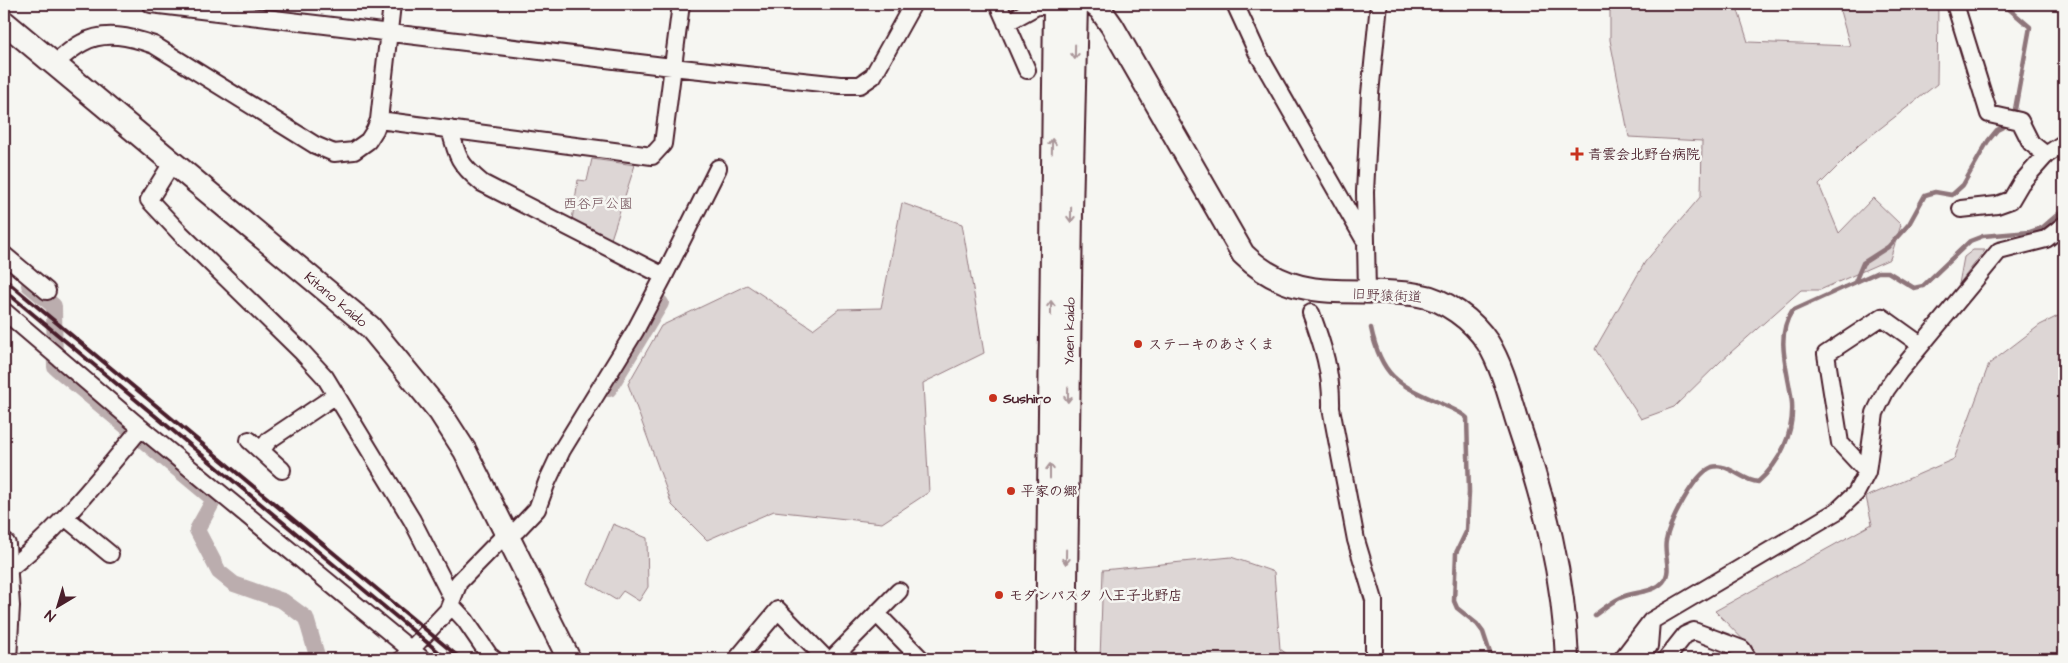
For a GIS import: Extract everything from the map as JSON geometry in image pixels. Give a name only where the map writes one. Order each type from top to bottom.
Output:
[{"type":"main road","name":"Yaen kaido","points":[[1047,659],[1062,4]]},
{"type":"main road","name":"Yaen kaido","points":[[1062,4],[1070,238],[1065,659]]},
{"type":"main road","name":"旧野猿街道","points":[[1094,4],[1112,26],[1243,254],[1258,268],[1280,281],[1318,291],[1388,292],[1430,297],[1458,313],[1480,332],[1494,354],[1500,369],[1530,475],[1546,510],[1559,573],[1567,659]]},
{"type":"main road","name":"Kitano kaido","points":[[4,22],[370,327],[440,412],[464,451],[508,535],[566,658]]},
{"type":"main road","points":[[4,545],[8,606],[5,659]]},
{"type":"street","points":[[151,4],[672,67],[840,85],[860,85],[873,76],[913,4]]},
{"type":"street","points":[[54,64],[83,42],[108,36],[130,36],[154,45],[315,145],[334,153],[354,151],[368,141],[379,120],[392,4]]},
{"type":"street","points":[[379,120],[652,156],[663,144],[681,4]]},
{"type":"street","points":[[998,4],[1026,70]]},
{"type":"street","points":[[1006,23],[1037,6],[1062,4]]},
{"type":"street","points":[[1235,4],[1257,52],[1366,240]]},
{"type":"street","points":[[1367,292],[1365,192],[1369,114],[1379,4]]},
{"type":"street","points":[[1955,4],[1989,114],[2020,121],[2031,143],[2046,155]]},
{"type":"street","points":[[450,129],[457,156],[466,170],[482,183],[664,276]]},
{"type":"street","points":[[1962,209],[1997,205],[2011,200],[2021,183],[2046,155],[2064,143]]},
{"type":"street","points":[[172,162],[149,200],[325,377],[412,520],[451,601],[489,655],[494,659]]},
{"type":"street","points":[[4,311],[412,656],[451,601],[458,582],[508,535],[517,530],[537,508],[562,450],[635,331],[718,168]]},
{"type":"street","points":[[1622,659],[1651,621],[1837,512],[1856,493],[1867,472],[1875,414],[1886,390],[1921,345],[1998,251],[2046,239],[2064,225]]},
{"type":"street","points":[[4,255],[47,291]]},
{"type":"street","points":[[1311,313],[1329,370],[1332,387],[1331,408],[1356,540],[1374,600],[1374,659]]},
{"type":"street","points":[[1867,472],[1840,443],[1826,354],[1882,316],[1921,345]]},
{"type":"street","points":[[261,451],[269,440],[336,394]]},
{"type":"street","points":[[6,571],[30,553],[75,508],[142,428]]},
{"type":"street","points":[[248,440],[282,470]]},
{"type":"street","points":[[65,517],[110,554]]},
{"type":"street","points":[[832,659],[899,591]]},
{"type":"street","points":[[737,659],[778,610],[826,659]]},
{"type":"street","points":[[877,614],[922,659]]},
{"type":"street","points":[[1639,659],[1649,646],[1651,621]]},
{"type":"street","points":[[1666,659],[1685,635],[1694,631],[1742,649],[1748,659]]},
{"type":"green space","points":[[1610,4],[1736,4],[1748,42],[1850,46],[1838,4],[1938,4],[1937,84],[1859,145],[1819,185],[1839,233],[1873,198],[1901,225],[1890,259],[1820,290],[1801,290],[1721,361],[1674,407],[1641,419],[1595,349],[1645,262],[1701,196],[1702,141],[1629,137],[1610,40]]},
{"type":"green space","name":"西谷戸公園","points":[[592,159],[635,165],[611,239],[572,220],[578,180],[587,181]]},
{"type":"green space","points":[[902,203],[962,224],[984,353],[923,383],[929,492],[882,523],[774,511],[707,540],[672,505],[628,384],[661,326],[747,285],[813,329],[839,309],[881,308]]},
{"type":"green space","points":[[1973,250],[1985,250],[1959,284],[1964,257]]},
{"type":"green space","points":[[2064,313],[2064,659],[1762,659],[1715,611],[1872,524],[1866,497],[1954,459],[1989,364],[2040,325]]},
{"type":"green space","points":[[613,524],[647,538],[648,587],[639,601],[623,591],[616,600],[588,583]]},
{"type":"green space","points":[[1231,557],[1274,572],[1280,649],[1294,659],[1100,659],[1103,570]]},
{"type":"waterway","points":[[2006,4],[2009,9],[2030,27],[2014,115]]},
{"type":"waterway","points":[[1855,282],[1863,263],[1888,247],[1909,224],[1925,195],[1935,192],[1952,195],[1963,185],[1988,141],[1997,130],[2009,124]]},
{"type":"waterway","points":[[1595,615],[1620,598],[1654,589],[1663,582],[1668,567],[1665,546],[1668,533],[1683,500],[1705,471],[1712,467],[1724,467],[1746,479],[1758,482],[1773,466],[1784,447],[1791,426],[1792,403],[1783,344],[1787,321],[1792,311],[1878,272],[1888,272],[1914,288],[1923,286],[1970,241],[1983,236],[2030,232],[2042,228],[2064,209]]},
{"type":"waterway","points":[[29,285],[54,306],[55,367],[211,497],[212,503],[197,530],[219,572],[234,584],[283,601],[306,618],[318,659]]},
{"type":"waterway","points":[[609,389],[661,303]]},
{"type":"waterway","points":[[1371,328],[1380,357],[1393,376],[1412,390],[1458,411],[1467,418],[1469,492],[1467,530],[1456,553],[1454,601],[1457,608],[1477,624],[1483,632],[1492,659]]},
{"type":"railway","points":[[4,279],[461,659]]},
{"type":"railway","points":[[4,290],[447,659]]},
{"type":"place","name":"青雲会北野台病院","points":[[1577,154]]},
{"type":"place","name":"ステーキのあさくま","points":[[1138,344]]},
{"type":"place","name":"Sushiro","points":[[993,398]]},
{"type":"place","name":"平家の郷","points":[[1011,491]]},
{"type":"place","name":"モダンパスタ 八王子北野店","points":[[999,595]]}]
